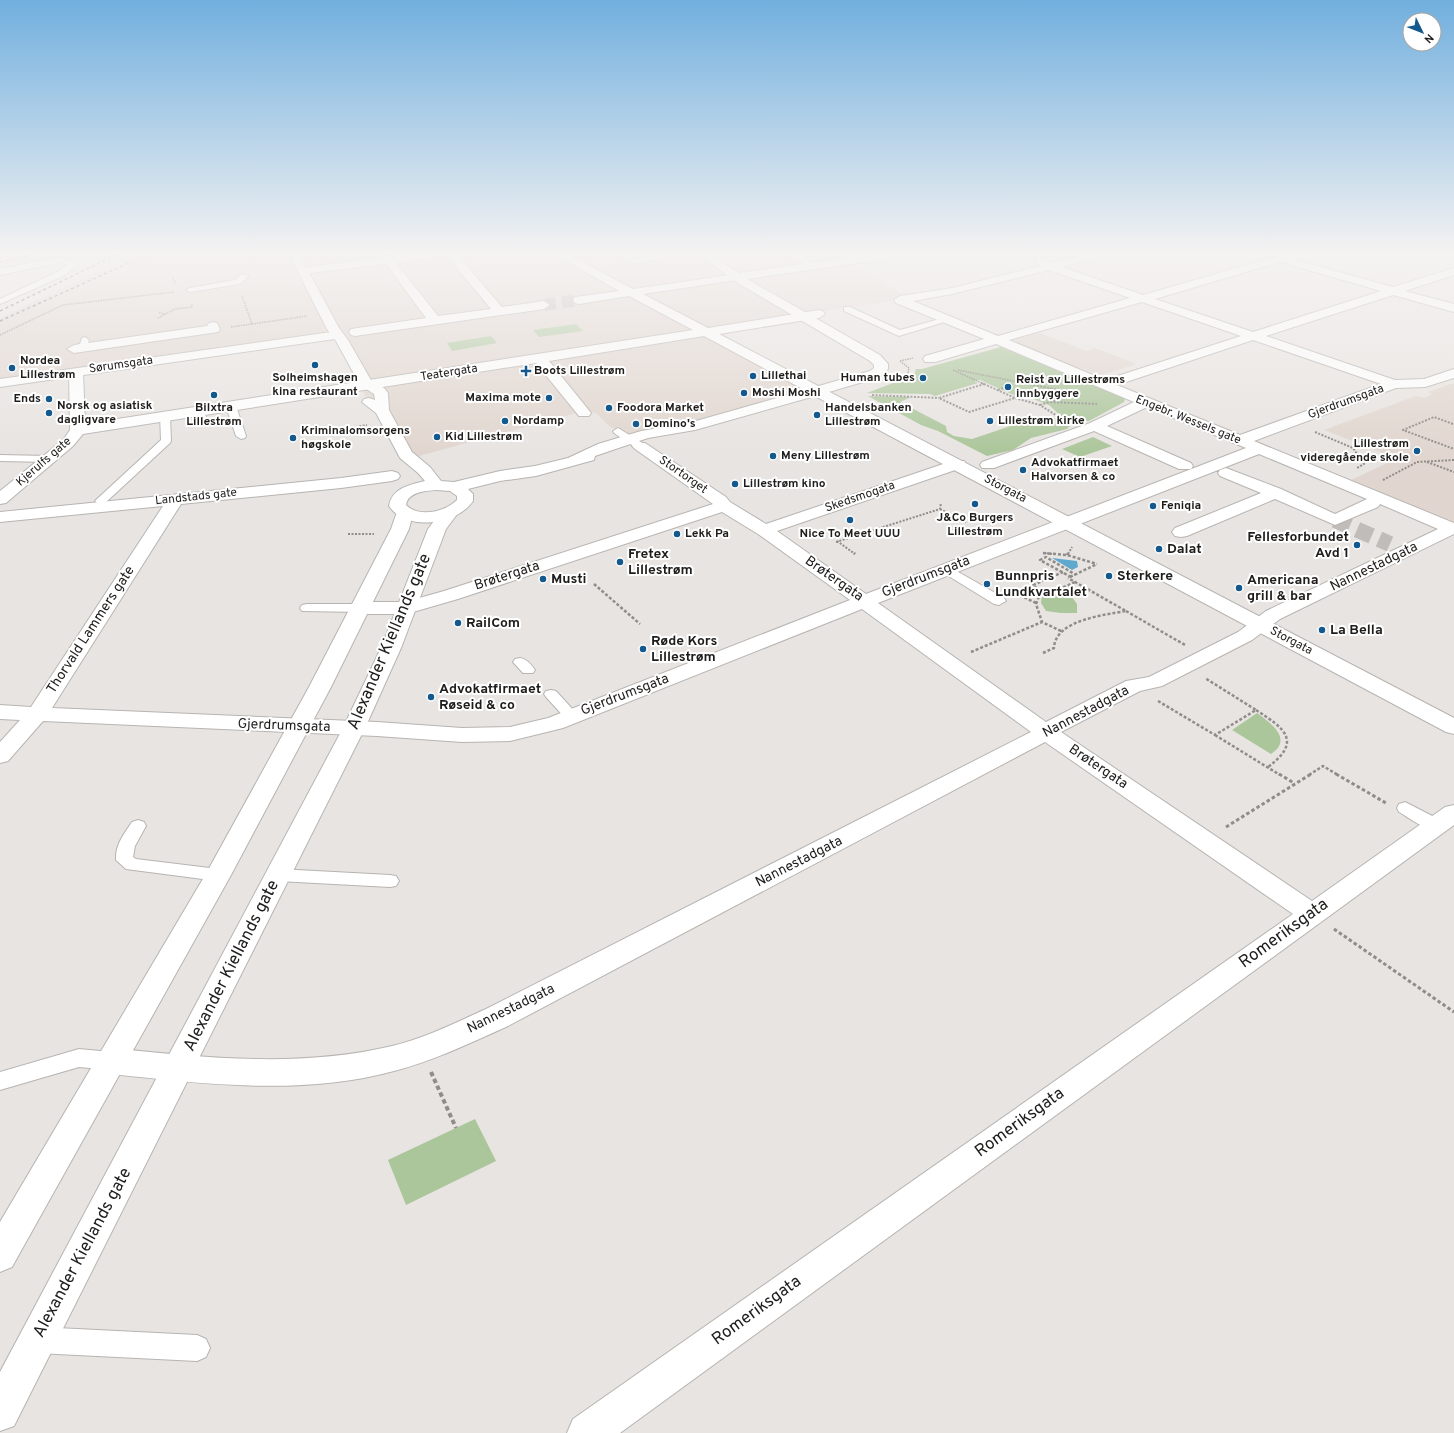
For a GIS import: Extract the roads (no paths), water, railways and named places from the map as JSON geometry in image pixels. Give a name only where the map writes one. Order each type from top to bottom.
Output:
[{"type":"street","points":[[330,319],[367,385],[362,393],[382,410],[406,455],[424,470],[436,485]]},
{"type":"street","points":[[354,332],[450,319]]},
{"type":"street","name":"Storgata","points":[[680,319],[1454,727]]},
{"type":"street","name":"Teatergata","points":[[78,430],[165,416],[200,416],[232,406],[367,385],[462,367],[706,332],[786,319]]},
{"type":"street","points":[[460,492],[462,506],[449,513],[425,517],[404,513],[399,510],[397,502],[399,498],[409,491],[436,485],[460,492],[507,484],[536,471],[574,460],[614,453],[629,439],[664,438],[690,427],[875,374],[881,369],[881,364],[875,358],[808,319]]},
{"type":"street","points":[[930,359],[1068,319]]},
{"type":"street","points":[[1203,319],[1394,384]]},
{"type":"street","points":[[1103,385],[1307,319]]},
{"type":"street","name":"Engebr. Wessels gate","points":[[947,320],[1258,449],[1367,497],[1453,528]]},
{"type":"street","name":"Sørumsgata","points":[[74,349],[213,328]]},
{"type":"street","name":"Sørumsgata","points":[[0,383],[338,334]]},
{"type":"street","points":[[542,362],[584,413]]},
{"type":"street","name":"Kjerulfs gate","points":[[0,499],[68,443],[78,430],[76,372]]},
{"type":"street","name":"Gjerdrumsgata","points":[[1239,441],[1394,384],[1425,383],[1454,373]]},
{"type":"street","points":[[988,465],[1089,427],[1145,403]]},
{"type":"street","points":[[1089,427],[1185,466]]},
{"type":"street","name":"Stortorget","points":[[629,439],[720,501],[724,506]]},
{"type":"street","name":"Gjerdrumsgata","points":[[0,712],[298,727],[354,728],[462,735],[510,734],[532,730],[1066,522],[1158,489],[1258,449]]},
{"type":"street","points":[[406,455],[405,473],[409,491]]},
{"type":"street","name":"Skedsmogata","points":[[764,530],[958,464]]},
{"type":"street","points":[[1226,473],[1335,520],[1367,497]]},
{"type":"street","name":"Landstads gate","points":[[0,517],[342,483],[392,476]]},
{"type":"street","points":[[1181,532],[1275,493]]},
{"type":"street","name":"Thorvald Lammers gate","points":[[0,756],[37,714],[176,499]]},
{"type":"street","name":"Brøtergata","points":[[360,608],[406,608],[724,506],[813,560],[864,601],[1047,732],[1312,914]]},
{"type":"street","points":[[0,1255],[218,875],[360,608],[400,529],[404,513]]},
{"type":"street","name":"Alexander Kiellands gate","points":[[0,1412],[374,688],[437,529],[449,513]]},
{"type":"street","name":"Nannestadgata","points":[[111,1061],[179,1068],[316,1071],[360,1066],[393,1059],[421,1050],[496,1018],[1016,750],[1063,721],[1134,686],[1155,682],[1245,636],[1273,615],[1453,528]]},
{"type":"street","name":"Romeriksgata","points":[[587,1433],[1445,819]]},
{"type":"lane","points":[[869,319],[899,332],[947,320]]},
{"type":"lane","points":[[74,349],[84,345],[85,340]]},
{"type":"lane","points":[[232,406],[241,436]]},
{"type":"lane","points":[[101,501],[166,441],[165,416]]},
{"type":"lane","points":[[0,458],[49,458]]},
{"type":"lane","points":[[946,569],[999,602]]},
{"type":"lane","points":[[307,608],[360,608]]},
{"type":"lane","points":[[551,694],[571,716]]},
{"type":"lane","points":[[1398,807],[1445,819]]},
{"type":"lane","points":[[138,826],[126,844],[124,854],[125,860],[132,866],[218,875]]},
{"type":"lane","points":[[278,874],[390,881]]},
{"type":"lane","points":[[0,1081],[79,1058],[111,1061]]},
{"type":"lane","points":[[37,1340],[197,1348]]},
{"type":"water","points":[[1052,558],[1077,561],[1078,567],[1072,570]]},
{"type":"tunnel","points":[[1335,520],[1390,544]]},
{"type":"railway","points":[[0,321],[5,319]]},
{"type":"place","name":"Solheimshagen kina restaurant","points":[[315,365]]},
{"type":"place","name":"Nordea Lillestrøm","points":[[12,368]]},
{"type":"place","name":"Boots Lillestrøm","points":[[526,371]]},
{"type":"place","name":"Lillethai","points":[[753,376]]},
{"type":"place","name":"Human tubes","points":[[923,378]]},
{"type":"place","name":"Reist av Lillestrøms innbyggere","points":[[1008,387]]},
{"type":"place","name":"Moshi Moshi","points":[[744,393]]},
{"type":"place","name":"Bilxtra Lillestrøm","points":[[214,395]]},
{"type":"place","name":"Maxima mote","points":[[549,398]]},
{"type":"place","name":"Ends","points":[[49,399]]},
{"type":"place","name":"Foodora Market","points":[[609,408]]},
{"type":"place","name":"Norsk og asiatisk dagligvare","points":[[49,413]]},
{"type":"place","name":"Handelsbanken Lillestrøm","points":[[817,415]]},
{"type":"place","name":"Nordamp","points":[[505,421]]},
{"type":"place","name":"Lillestrøm kirke","points":[[990,421]]},
{"type":"place","name":"Domino's","points":[[636,424]]},
{"type":"place","name":"Kid Lillestrøm","points":[[437,437]]},
{"type":"place","name":"Kriminalomsorgens høgskole","points":[[293,438]]},
{"type":"place","name":"Lillestrøm videregående skole","points":[[1417,451]]},
{"type":"place","name":"Meny Lillestrøm","points":[[773,456]]},
{"type":"place","name":"Advokatfirmaet Halvorsen & co","points":[[1023,470]]},
{"type":"place","name":"Lillestrøm kino","points":[[735,484]]},
{"type":"place","name":"J&Co Burgers Lillestrøm","points":[[975,504]]},
{"type":"place","name":"Feniqia","points":[[1153,506]]},
{"type":"place","name":"Nice To Meet UUU","points":[[850,520]]},
{"type":"place","name":"Lekk Pa","points":[[677,534]]},
{"type":"place","name":"Fellesforbundet Avd 1","points":[[1357,545]]},
{"type":"place","name":"Dalat","points":[[1159,549]]},
{"type":"place","name":"Fretex Lillestrøm","points":[[620,562]]},
{"type":"place","name":"Sterkere","points":[[1109,576]]},
{"type":"place","name":"Musti","points":[[543,579]]},
{"type":"place","name":"Bunnpris Lundkvartalet","points":[[987,584]]},
{"type":"place","name":"Americana grill & bar","points":[[1239,588]]},
{"type":"place","name":"RailCom","points":[[458,623]]},
{"type":"place","name":"La Bella","points":[[1322,630]]},
{"type":"place","name":"Røde Kors Lillestrøm","points":[[643,649]]},
{"type":"place","name":"Advokatfirmaet Røseid & co","points":[[431,697]]}]
